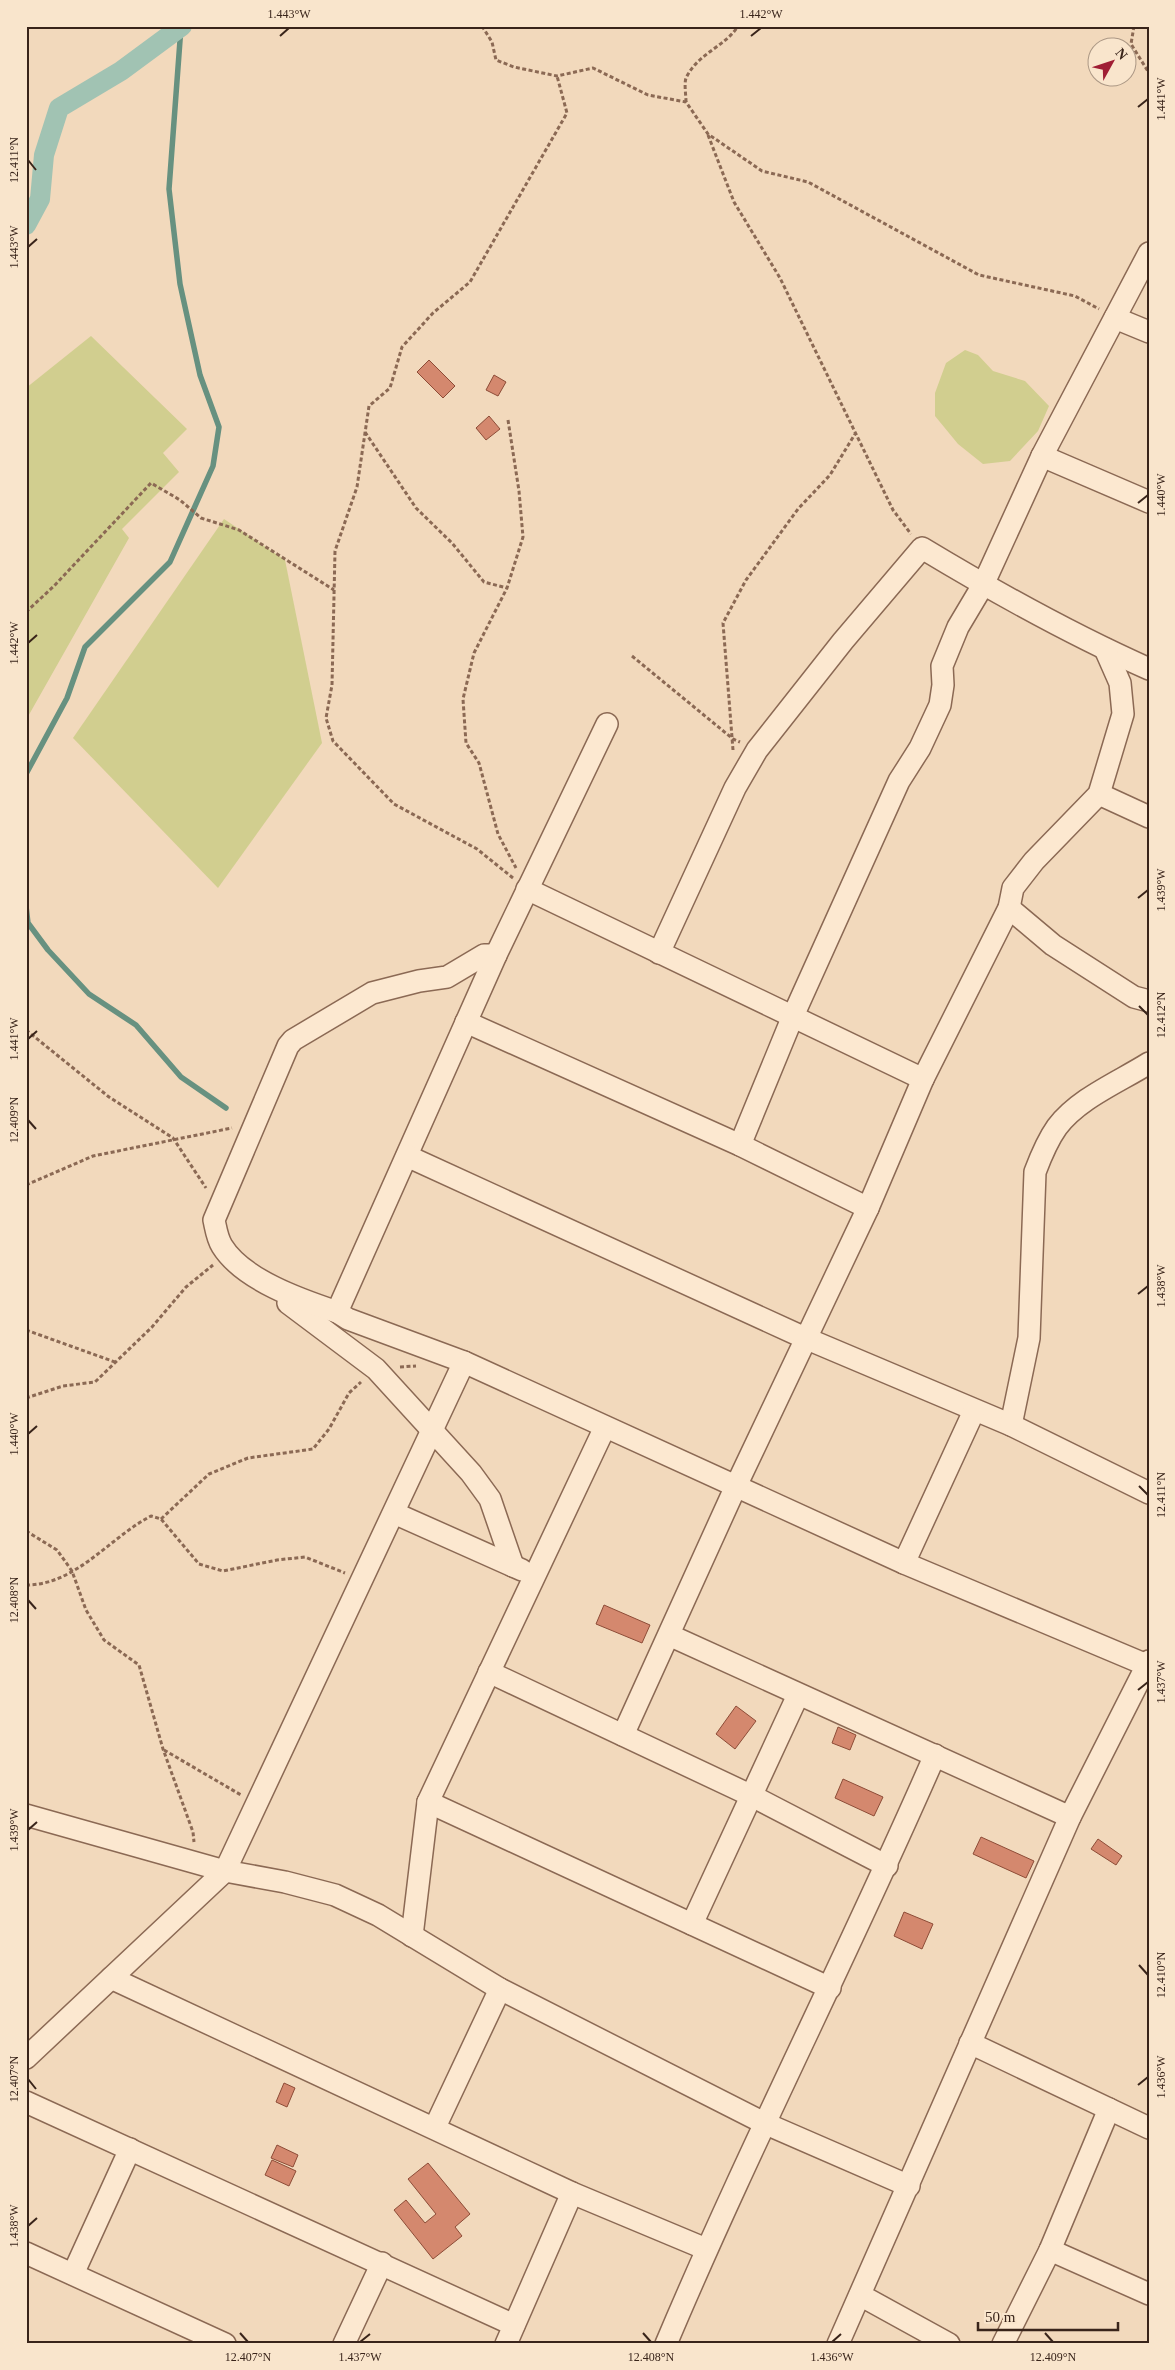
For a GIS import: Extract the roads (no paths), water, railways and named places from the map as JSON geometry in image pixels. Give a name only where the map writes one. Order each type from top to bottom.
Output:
[{"type":"street","points":[[740,1146],[793,1016],[899,781],[920,748],[940,705],[944,685],[942,666],[958,627],[983,585],[1042,456],[1149,253]]},
{"type":"street","points":[[1115,318],[1149,332]]},
{"type":"street","points":[[1042,456],[1149,502]]},
{"type":"street","points":[[660,953],[735,788],[756,750],[849,634],[922,548],[983,585],[1105,650],[1149,669]]},
{"type":"street","points":[[623,1735],[736,1486],[868,1208],[923,1079],[1009,908],[1013,888],[1029,868],[1099,794],[1124,714],[1120,683],[1105,650]]},
{"type":"street","points":[[337,1312],[496,955],[607,724]]},
{"type":"street","points":[[1099,794],[1149,817]]},
{"type":"street","points":[[527,889],[923,1079]]},
{"type":"street","points":[[1009,908],[1053,945],[1134,997],[1149,1001]]},
{"type":"street","points":[[496,955],[484,955],[447,977],[418,981],[372,993],[293,1040],[214,1220],[219,1240],[250,1279],[296,1308],[376,1369],[472,1473],[490,1499],[513,1566]]},
{"type":"street","points":[[466,1022],[740,1146],[868,1208]]},
{"type":"street","points":[[1010,1426],[1029,1338],[1035,1172],[1044,1148],[1058,1126],[1082,1102],[1149,1063]]},
{"type":"street","points":[[407,1156],[805,1338],[1010,1426],[1149,1493]]},
{"type":"street","points":[[235,1260],[277,1289],[337,1312],[348,1319],[464,1362],[904,1563],[1148,1664],[1070,1817],[838,2344]]},
{"type":"street","points":[[26,2058],[224,1871],[433,1432],[464,1362]]},
{"type":"street","points":[[904,1563],[974,1411]]},
{"type":"street","points":[[412,1936],[428,1802],[605,1427]]},
{"type":"street","points":[[394,1514],[536,1575]]},
{"type":"street","points":[[669,1635],[1070,1817]]},
{"type":"street","points":[[489,1672],[752,1796],[887,1866]]},
{"type":"street","points":[[692,1924],[798,1694]]},
{"type":"street","points":[[666,2344],[706,2248],[887,1866],[935,1755]]},
{"type":"street","points":[[428,1802],[830,1988]]},
{"type":"street","points":[[26,1816],[224,1871],[285,1882],[335,1895],[378,1915],[500,1989],[764,2123],[909,2186]]},
{"type":"street","points":[[111,1978],[435,2127],[572,2193],[706,2248]]},
{"type":"street","points":[[435,2127],[500,1989]]},
{"type":"street","points":[[970,2043],[1149,2128]]},
{"type":"street","points":[[26,2102],[382,2263],[510,2334],[572,2193]]},
{"type":"street","points":[[1003,2344],[1050,2250],[1109,2108]]},
{"type":"street","points":[[73,2274],[130,2149]]},
{"type":"street","points":[[1050,2250],[1149,2294]]},
{"type":"street","points":[[26,2253],[73,2274],[202,2339],[225,2344]]},
{"type":"street","points":[[344,2344],[382,2263]]},
{"type":"street","points":[[860,2295],[949,2344]]},
{"type":"waterway","points":[[26,225],[40,199],[44,155],[59,108],[121,71],[182,26]]},
{"type":"waterway","points":[[26,774],[67,698],[85,647],[170,562],[213,466],[219,427],[200,375],[180,284],[169,189],[181,27]]},
{"type":"waterway","points":[[26,906],[28,923],[48,950],[89,994],[136,1025],[181,1077],[226,1108]]}]
